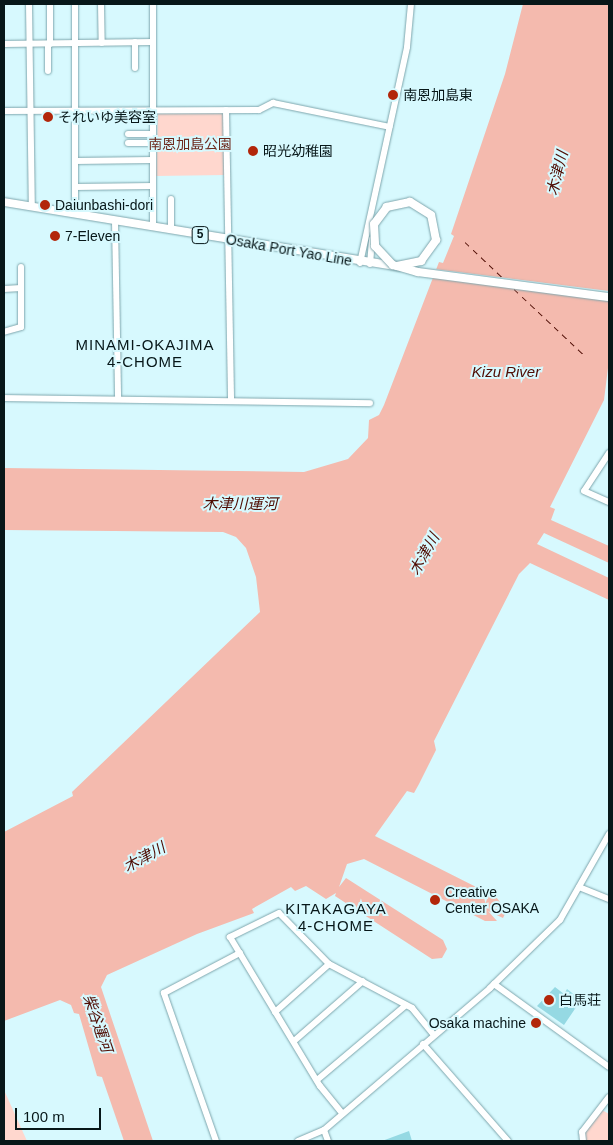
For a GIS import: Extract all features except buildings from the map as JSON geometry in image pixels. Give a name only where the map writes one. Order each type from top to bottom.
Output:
[{"type":"main road","name":"Osaka Port Yao Line","points":[[4,202],[396,267],[402,266],[407,266],[415,264],[426,257],[435,243],[436,230],[430,215],[417,205],[401,202],[387,208],[376,222],[373,236],[378,250],[392,263],[397,266],[400,266],[405,266],[407,266],[415,264],[421,261],[426,257],[431,252],[434,246],[436,240],[437,234],[436,227],[431,215],[417,204],[410,202],[405,202],[398,203],[387,207],[378,216],[374,224],[373,234],[375,246],[382,256],[393,265],[397,266],[405,269],[418,272],[609,297]]},
{"type":"street","points":[[29,4],[32,207]]},
{"type":"street","points":[[48,71],[50,4]]},
{"type":"street","points":[[75,4],[75,214]]},
{"type":"street","points":[[101,4],[102,43]]},
{"type":"street","points":[[153,4],[153,227]]},
{"type":"street","points":[[360,262],[407,47],[411,4]]},
{"type":"street","points":[[135,42],[135,68]]},
{"type":"street","points":[[4,44],[154,42]]},
{"type":"street","points":[[4,111],[259,110],[273,103],[390,127]]},
{"type":"street","points":[[226,110],[231,400]]},
{"type":"street","points":[[128,134],[153,134]]},
{"type":"street","points":[[128,143],[153,143]]},
{"type":"street","points":[[75,161],[153,160]]},
{"type":"street","points":[[75,187],[153,186]]},
{"type":"street","points":[[171,199],[171,230]]},
{"type":"street","points":[[370,264],[374,200]]},
{"type":"street","points":[[115,221],[118,400]]},
{"type":"street","points":[[4,332],[21,327],[21,267]]},
{"type":"street","points":[[4,288],[21,288]]},
{"type":"street","points":[[4,398],[370,402]]},
{"type":"street","points":[[609,453],[584,491],[609,502]]},
{"type":"street","points":[[298,1141],[324,1130],[494,984],[560,920],[609,834]]},
{"type":"street","points":[[579,887],[609,899]]},
{"type":"street","points":[[342,1113],[317,1080],[230,937],[279,913],[329,964],[406,1004],[434,1034]]},
{"type":"street","points":[[216,1141],[164,993],[240,953]]},
{"type":"street","points":[[275,1012],[329,964]]},
{"type":"street","points":[[294,1041],[363,981]]},
{"type":"street","points":[[494,984],[609,1067]]},
{"type":"street","points":[[317,1080],[406,1004]]},
{"type":"street","points":[[423,1044],[508,1141]]},
{"type":"street","points":[[583,1141],[582,1132],[609,1097]]},
{"type":"street","points":[[324,1130],[328,1141]]},
{"type":"green space","name":"南恩加島公園","points":[[158,113],[224,113],[225,175],[156,176]]},
{"type":"green space","points":[[4,1090],[27,1141],[4,1141]]},
{"type":"green space","points":[[602,1110],[609,1114],[609,1141],[586,1141],[584,1133]]},
{"type":"water","points":[[523,4],[609,4],[609,360],[604,400],[550,507],[555,509],[551,520],[609,546],[609,563],[544,533],[537,544],[609,578],[609,600],[530,563],[519,574],[434,741],[436,750],[419,784],[414,793],[407,791],[375,836],[496,897],[505,908],[490,906],[505,914],[503,918],[488,911],[497,921],[485,921],[364,859],[347,864],[339,887],[346,878],[443,940],[447,949],[442,958],[432,959],[335,896],[336,893],[326,899],[306,886],[295,891],[291,887],[252,909],[254,913],[197,934],[107,975],[101,987],[153,1141],[124,1141],[102,1077],[97,1076],[79,1014],[74,1013],[71,1005],[60,1000],[4,1021],[4,832],[73,796],[72,792],[260,612],[256,577],[246,548],[236,537],[223,532],[4,530],[4,468],[304,472],[348,459],[368,438],[369,420],[379,415],[384,405],[439,262],[443,263],[454,236],[451,234],[505,74]]},
{"type":"pier","points":[[434,269],[609,291],[609,300],[431,277]]},
{"type":"ferry route","points":[[465,242],[504,279]]},
{"type":"ferry route","points":[[514,289],[583,354]]},
{"type":"place","name":"南恩加島東","points":[[393,95]]},
{"type":"place","name":"それいゆ美容室","points":[[48,117]]},
{"type":"place","name":"昭光幼稚園","points":[[253,151]]},
{"type":"place","name":"Daiunbashi-dori","points":[[45,205]]},
{"type":"place","name":"7-Eleven","points":[[55,236]]},
{"type":"place","name":"Creative Center OSAKA","points":[[435,900]]},
{"type":"place","name":"白馬荘","points":[[549,1000]]},
{"type":"place","name":"Osaka machine","points":[[536,1023]]},
{"type":"district","name":"MINAMI-OKAJIMA 4-CHOME","points":[[145,352]]},
{"type":"district","name":"KITAKAGAYA 4-CHOME","points":[[336,916]]},
{"type":"water label","name":"木津川","points":[[557,173]]},
{"type":"water label","name":"Kizu River","points":[[506,372]]},
{"type":"water label","name":"木津川運河","points":[[240,504]]},
{"type":"water label","name":"木津川","points":[[424,554]]},
{"type":"water label","name":"木津川","points":[[144,857]]},
{"type":"water label","name":"柴谷運河","points":[[98,1023]]}]
